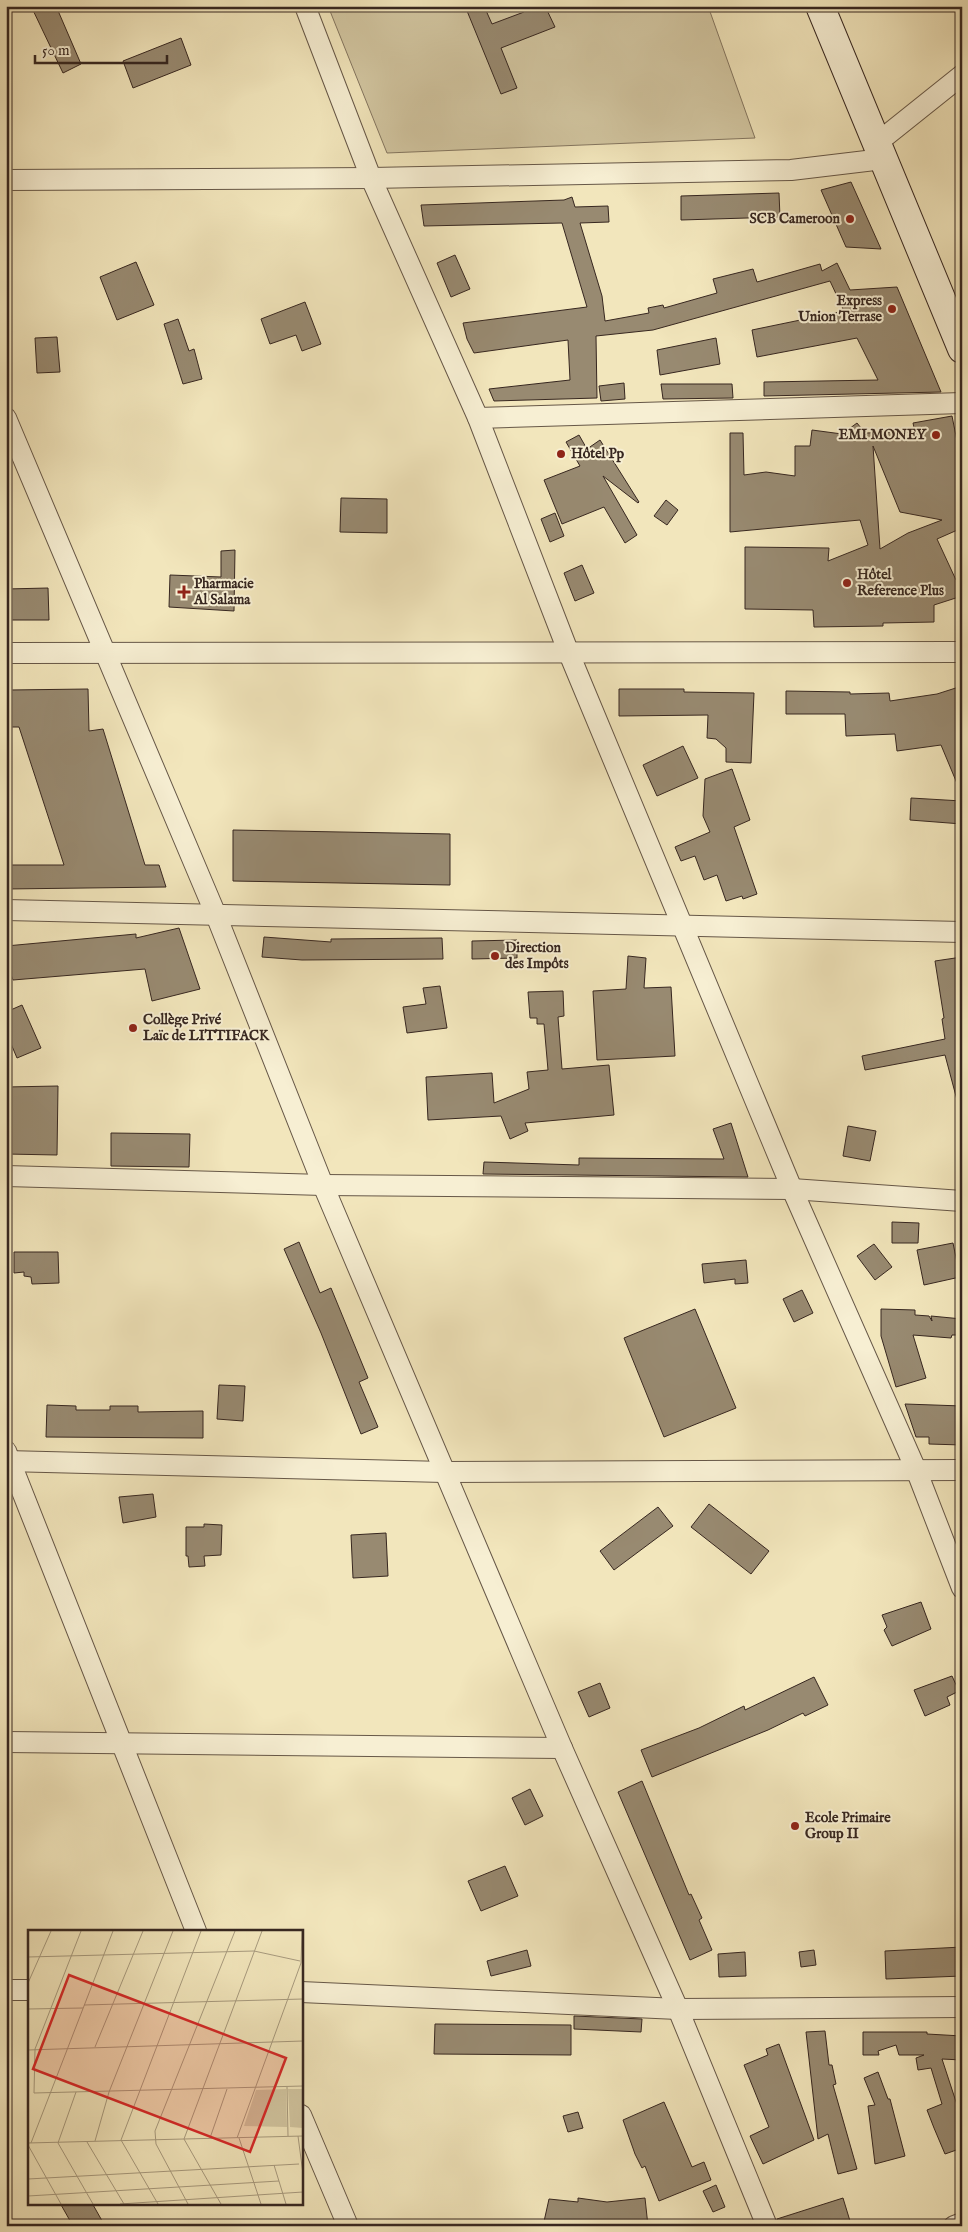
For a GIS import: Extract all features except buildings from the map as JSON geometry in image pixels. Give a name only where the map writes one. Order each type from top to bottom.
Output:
[{"type":"street","points":[[305,6],[371,178],[478,418],[568,651],[792,1188],[917,1472],[962,1588]]},
{"type":"street","points":[[820,6],[962,349]]},
{"type":"street","points":[[6,180],[371,178],[790,170],[880,151],[962,75]]},
{"type":"street","points":[[478,418],[962,403]]},
{"type":"street","points":[[6,418],[216,915],[323,1185],[562,1748],[678,2009],[767,2226]]},
{"type":"street","points":[[6,653],[962,652]]},
{"type":"street","points":[[6,910],[682,924],[962,932]]},
{"type":"street","points":[[6,1176],[323,1185],[792,1188],[962,1200]]},
{"type":"street","points":[[196,1930],[8,1458],[444,1472],[917,1472],[962,1470]]},
{"type":"street","points":[[6,1742],[562,1748]]},
{"type":"street","points":[[6,1990],[28,1990]]},
{"type":"street","points":[[302,1992],[678,2009],[962,2007]]},
{"type":"street","points":[[302,2117],[348,2226]]},
{"type":"street","points":[[954,2226],[962,2223]]},
{"type":"shaded area","points":[[328,6],[708,6],[755,138],[387,153]]},
{"type":"place","name":"SCB Cameroon","points":[[850,219]]},
{"type":"place","name":"Express Union Terrase","points":[[892,309]]},
{"type":"place","name":"EMI MONEY","points":[[936,435]]},
{"type":"place","name":"Hôtel Pp","points":[[561,454]]},
{"type":"place","name":"Hôtel Reference Plus","points":[[847,583]]},
{"type":"place","name":"Pharmacie Al Salama","points":[[184,592]]},
{"type":"place","name":"Direction des Impôts","points":[[495,956]]},
{"type":"place","name":"Collège Privé Laïc de LITTIFACK","points":[[133,1028]]},
{"type":"place","name":"Ecole Primaire Group II","points":[[795,1826]]}]
